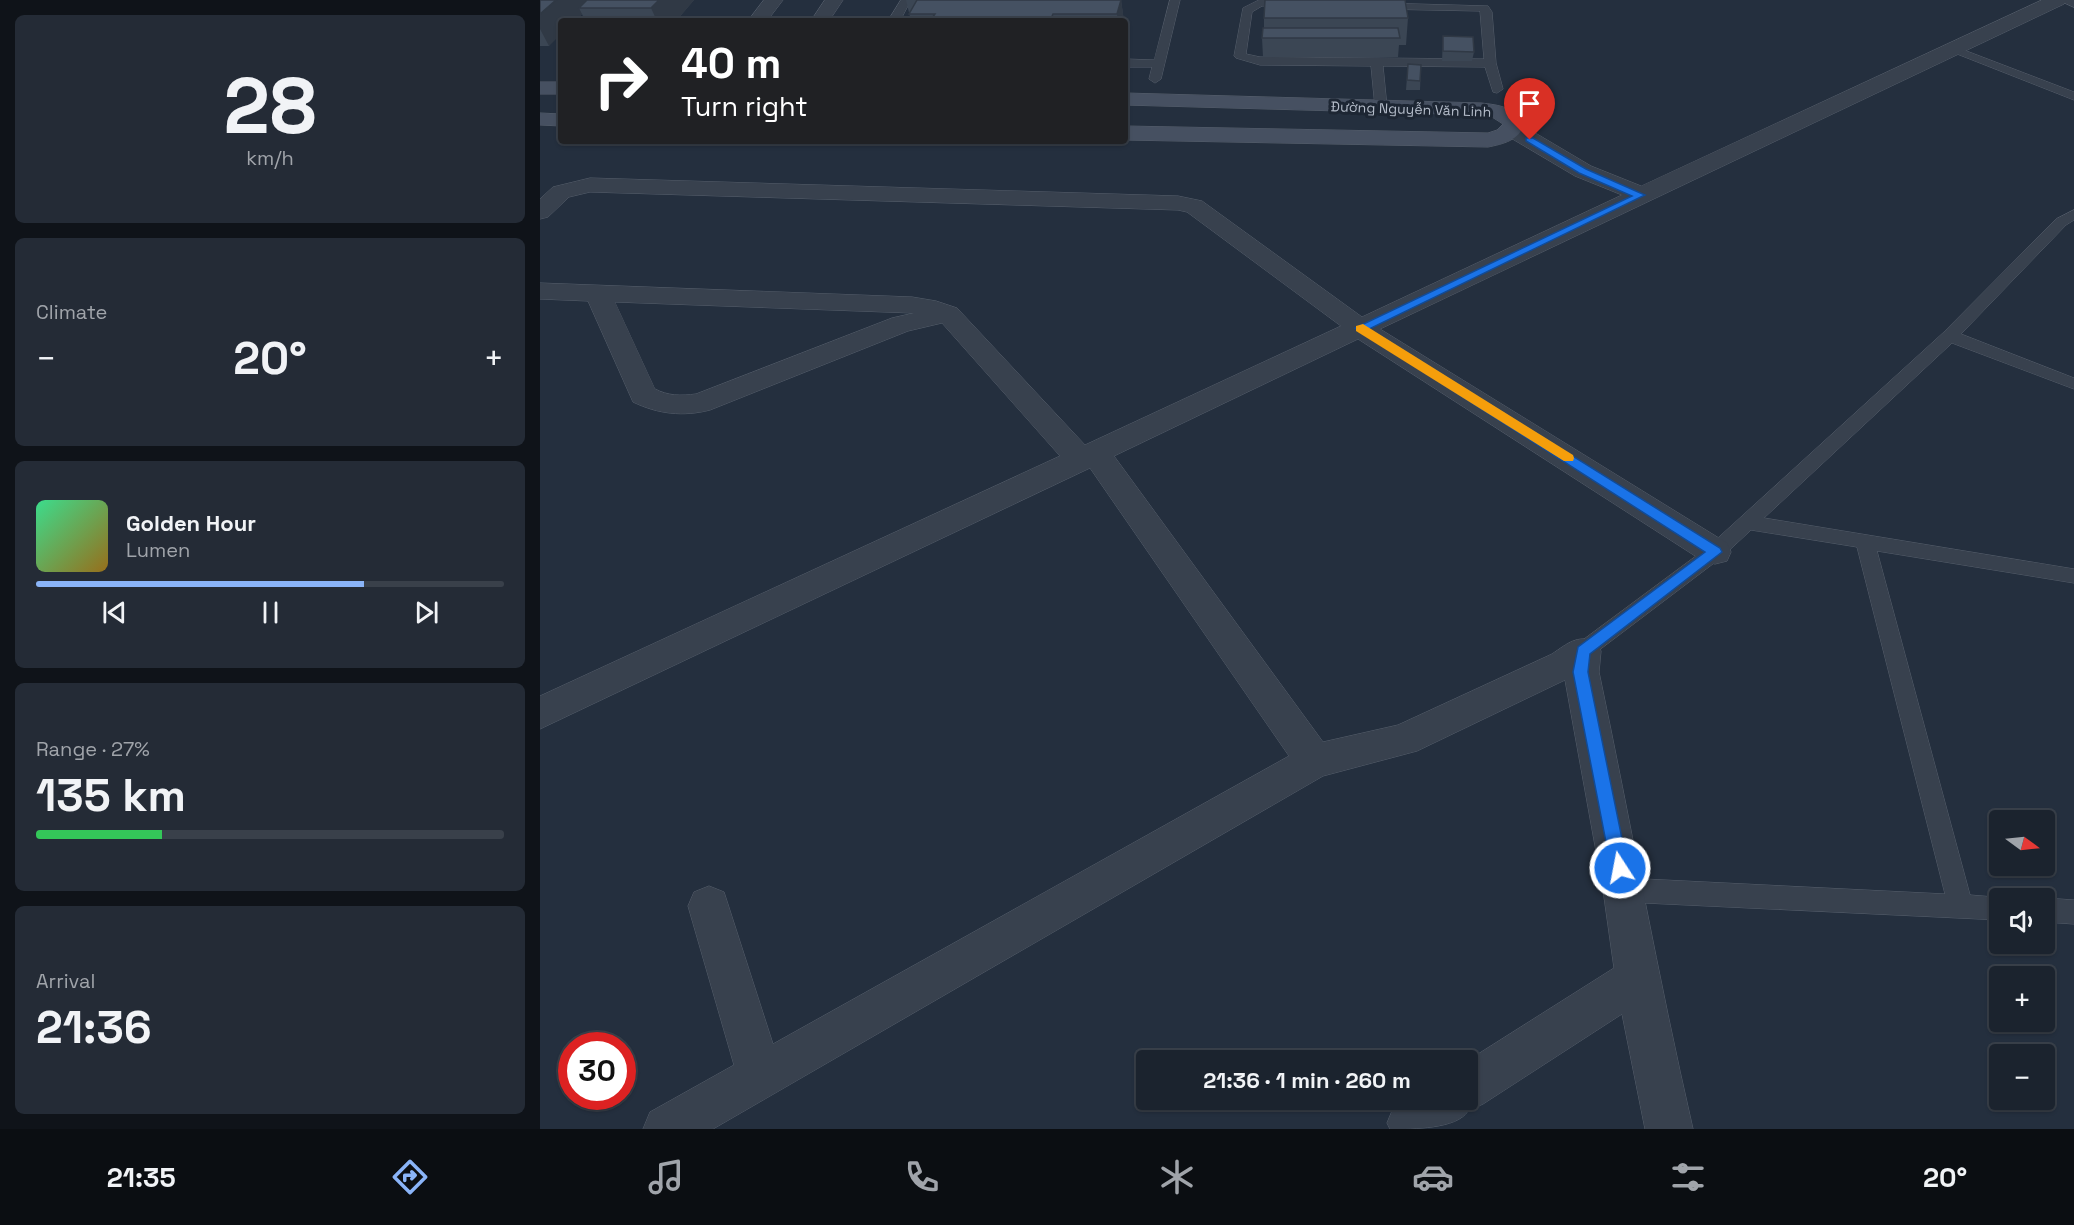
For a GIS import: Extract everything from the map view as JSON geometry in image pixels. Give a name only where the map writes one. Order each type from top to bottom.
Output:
[{"type":"main road","points":[[540,88],[558,88]]},
{"type":"main road","name":"Đường Nguyễn Văn Linh","points":[[1128,99],[1495,111],[1511,120],[1512,129],[1508,135],[1500,139],[1488,140],[1128,133]]},
{"type":"main road","points":[[540,119],[558,120]]},
{"type":"street","points":[[759,18],[774,0]]},
{"type":"street","points":[[821,18],[834,0]]},
{"type":"street","points":[[540,713],[1360,328],[1630,191],[1956,50],[2057,0]]},
{"type":"street","points":[[1512,129],[1583,171],[1630,191]]},
{"type":"street","points":[[540,212],[561,192],[590,184],[1178,202],[1194,206],[1360,328],[1715,552]]},
{"type":"street","points":[[540,291],[912,305],[936,309],[948,314],[1088,457],[1314,761]]},
{"type":"street","points":[[598,293],[643,395],[656,402],[678,406],[700,403],[901,324],[948,314]]},
{"type":"street","points":[[667,1129],[1314,761],[1404,740],[1565,664],[1583,651]]},
{"type":"street","points":[[1583,651],[1581,672],[1624,890],[1637,979],[1669,1129]]},
{"type":"street","points":[[709,906],[760,1076]]},
{"type":"street","points":[[1478,1081],[1637,979]]},
{"type":"lane","points":[[896,18],[906,0]]},
{"type":"lane","points":[[1155,79],[1175,0]]},
{"type":"lane","points":[[2062,0],[2074,4]]},
{"type":"lane","points":[[1307,4],[1260,3],[1253,5],[1247,10],[1240,57],[1260,61],[1490,63]]},
{"type":"lane","points":[[1366,5],[1484,8],[1490,63],[1497,89]]},
{"type":"lane","points":[[1956,50],[2074,96]]},
{"type":"lane","points":[[1377,62],[1381,107]]},
{"type":"lane","points":[[1128,63],[1159,64]]},
{"type":"lane","points":[[1583,651],[1715,552],[1950,336],[2061,222],[2074,214]]},
{"type":"lane","points":[[1950,336],[2074,384]]},
{"type":"lane","points":[[1747,522],[2074,576]]},
{"type":"lane","points":[[1865,542],[1960,905]]},
{"type":"lane","points":[[1624,890],[1989,907]]},
{"type":"lane","points":[[2055,911],[2074,912]]},
{"type":"building","points":[[540,0],[556,0],[540,14]]},
{"type":"building","points":[[587,0],[659,0],[651,8],[579,8]]},
{"type":"building","points":[[917,0],[1121,0],[1117,14],[1053,14],[1051,18],[932,18],[935,14],[909,14]]},
{"type":"building","points":[[1265,0],[1405,0],[1408,18],[1264,18]]},
{"type":"building","points":[[1263,28],[1398,28],[1400,38],[1262,38]]},
{"type":"building","points":[[1443,36],[1473,37],[1474,52],[1443,51]]},
{"type":"building","points":[[1408,64],[1421,65],[1420,81],[1407,80]]},
{"type":"slow traffic","points":[[1363,327],[1360,328],[1568,458]]},
{"type":"route","points":[[1530,140],[1583,171],[1641,195],[1360,328],[1690,534],[1715,552],[1583,651],[1581,672],[1620,868]]}]
